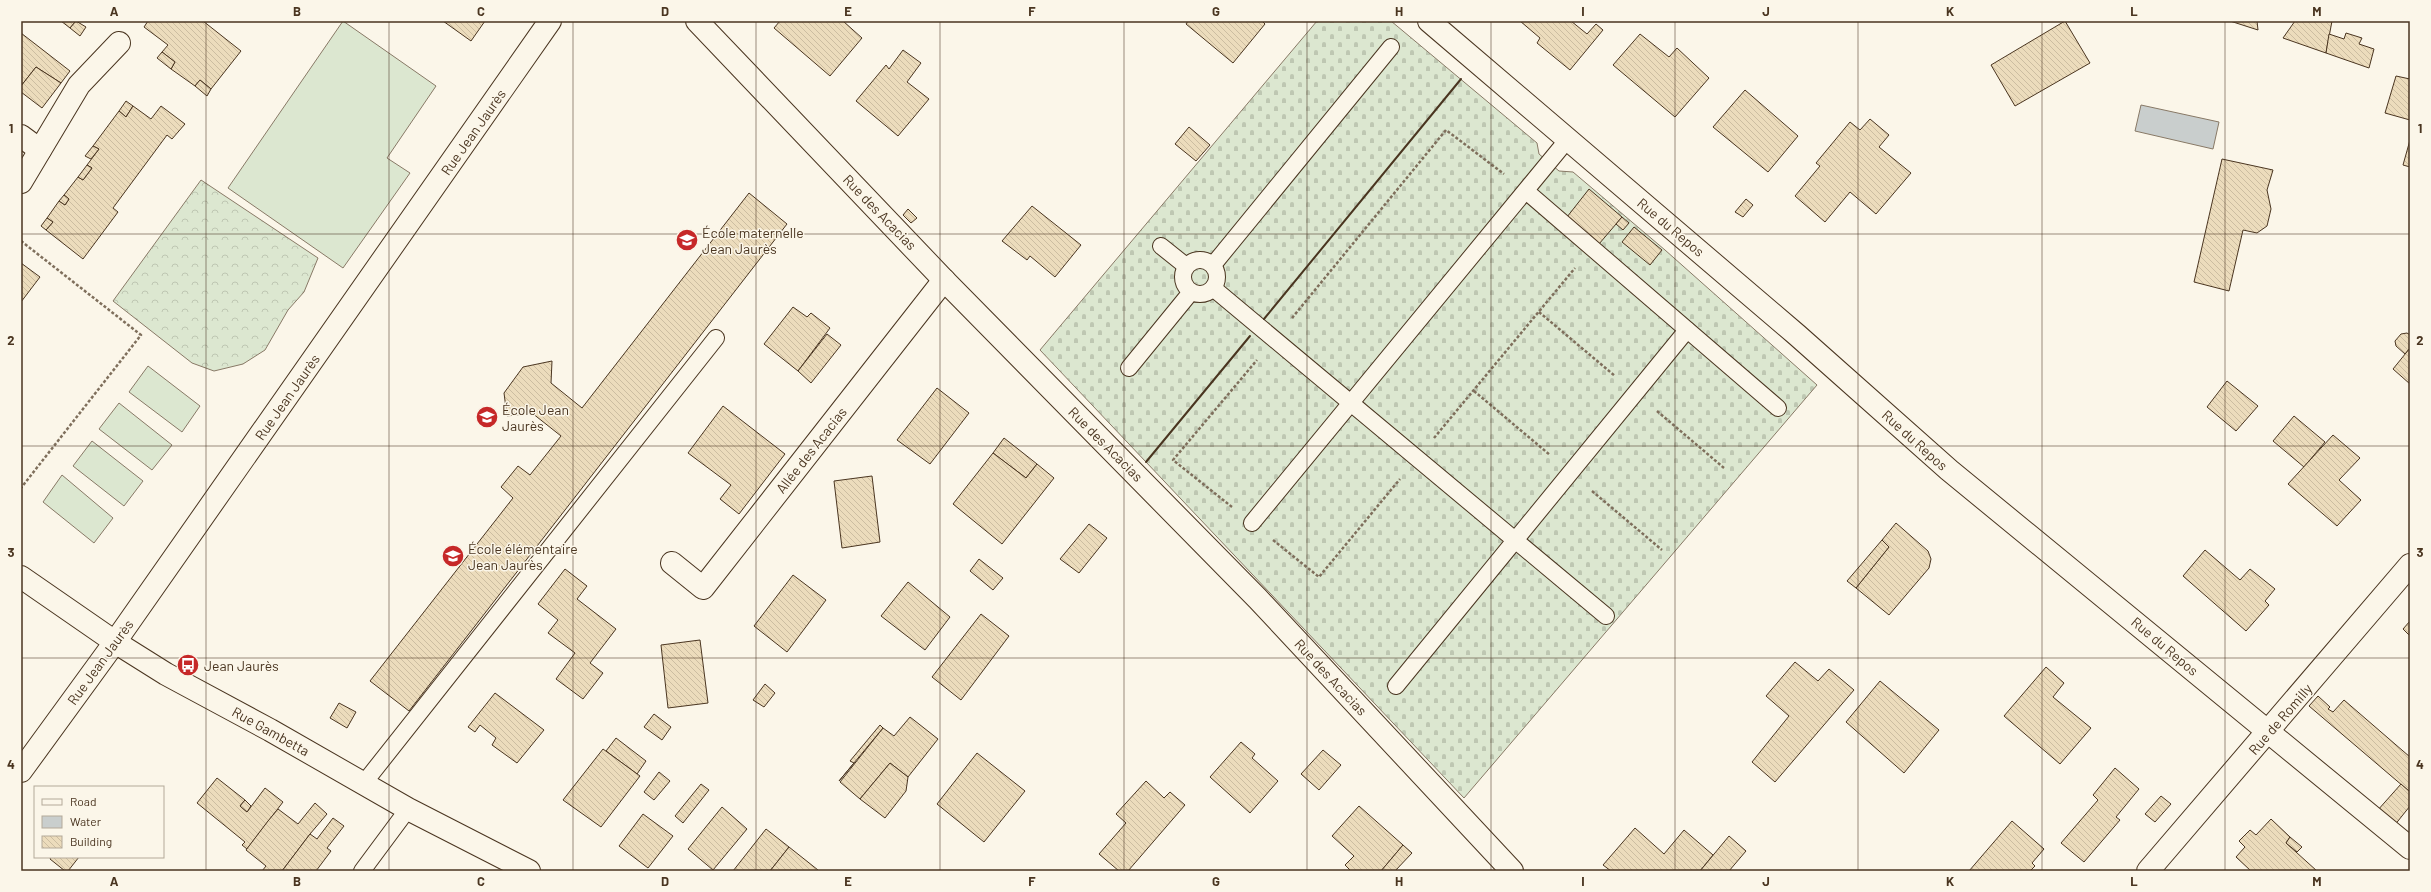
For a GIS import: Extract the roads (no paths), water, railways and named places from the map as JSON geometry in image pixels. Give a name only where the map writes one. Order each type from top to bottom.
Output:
[{"type":"street","name":"Rue Jean Jaurès","points":[[21,771],[115,642],[550,21]]},
{"type":"street","name":"Rue des Acacias","points":[[697,21],[944,280],[1258,599],[1512,871]]},
{"type":"street","name":"Rue du Repos","points":[[1429,21],[1797,335],[1949,470],[2410,848]]},
{"type":"street","points":[[21,182],[79,85],[119,43]]},
{"type":"street","points":[[21,136],[40,150]]},
{"type":"street","name":"Allée des Acacias","points":[[672,563],[703,588],[944,280]]},
{"type":"street","name":"Rue de Romilly","points":[[2148,871],[2410,565]]},
{"type":"street","name":"Rue Gambetta","points":[[21,577],[115,642],[166,674],[364,783],[408,809],[529,871]]},
{"type":"lane","points":[[1213,265],[1391,47]]},
{"type":"lane","points":[[1252,523],[1568,140]]},
{"type":"lane","points":[[1526,191],[1778,408]]},
{"type":"lane","points":[[1161,246],[1186,266]]},
{"type":"lane","points":[[1199,259],[1213,265],[1217,272],[1217,281],[1213,288],[1199,295],[1191,292],[1186,287],[1183,280],[1186,266],[1199,259]]},
{"type":"lane","points":[[1213,288],[1606,616]]},
{"type":"lane","points":[[1129,368],[1191,292]]},
{"type":"lane","points":[[1396,686],[1687,330]]},
{"type":"lane","points":[[364,783],[716,338]]},
{"type":"lane","points":[[362,871],[408,809]]},
{"type":"water","points":[[2141,105],[2219,122],[2213,149],[2135,131]]},
{"type":"place","name":"École maternelle Jean Jaurès","points":[[687,240]]},
{"type":"place","name":"École Jean Jaurès","points":[[487,417]]},
{"type":"place","name":"École élémentaire Jean Jaurès","points":[[453,556]]},
{"type":"place","name":"Jean Jaurès","points":[[188,665]]}]
